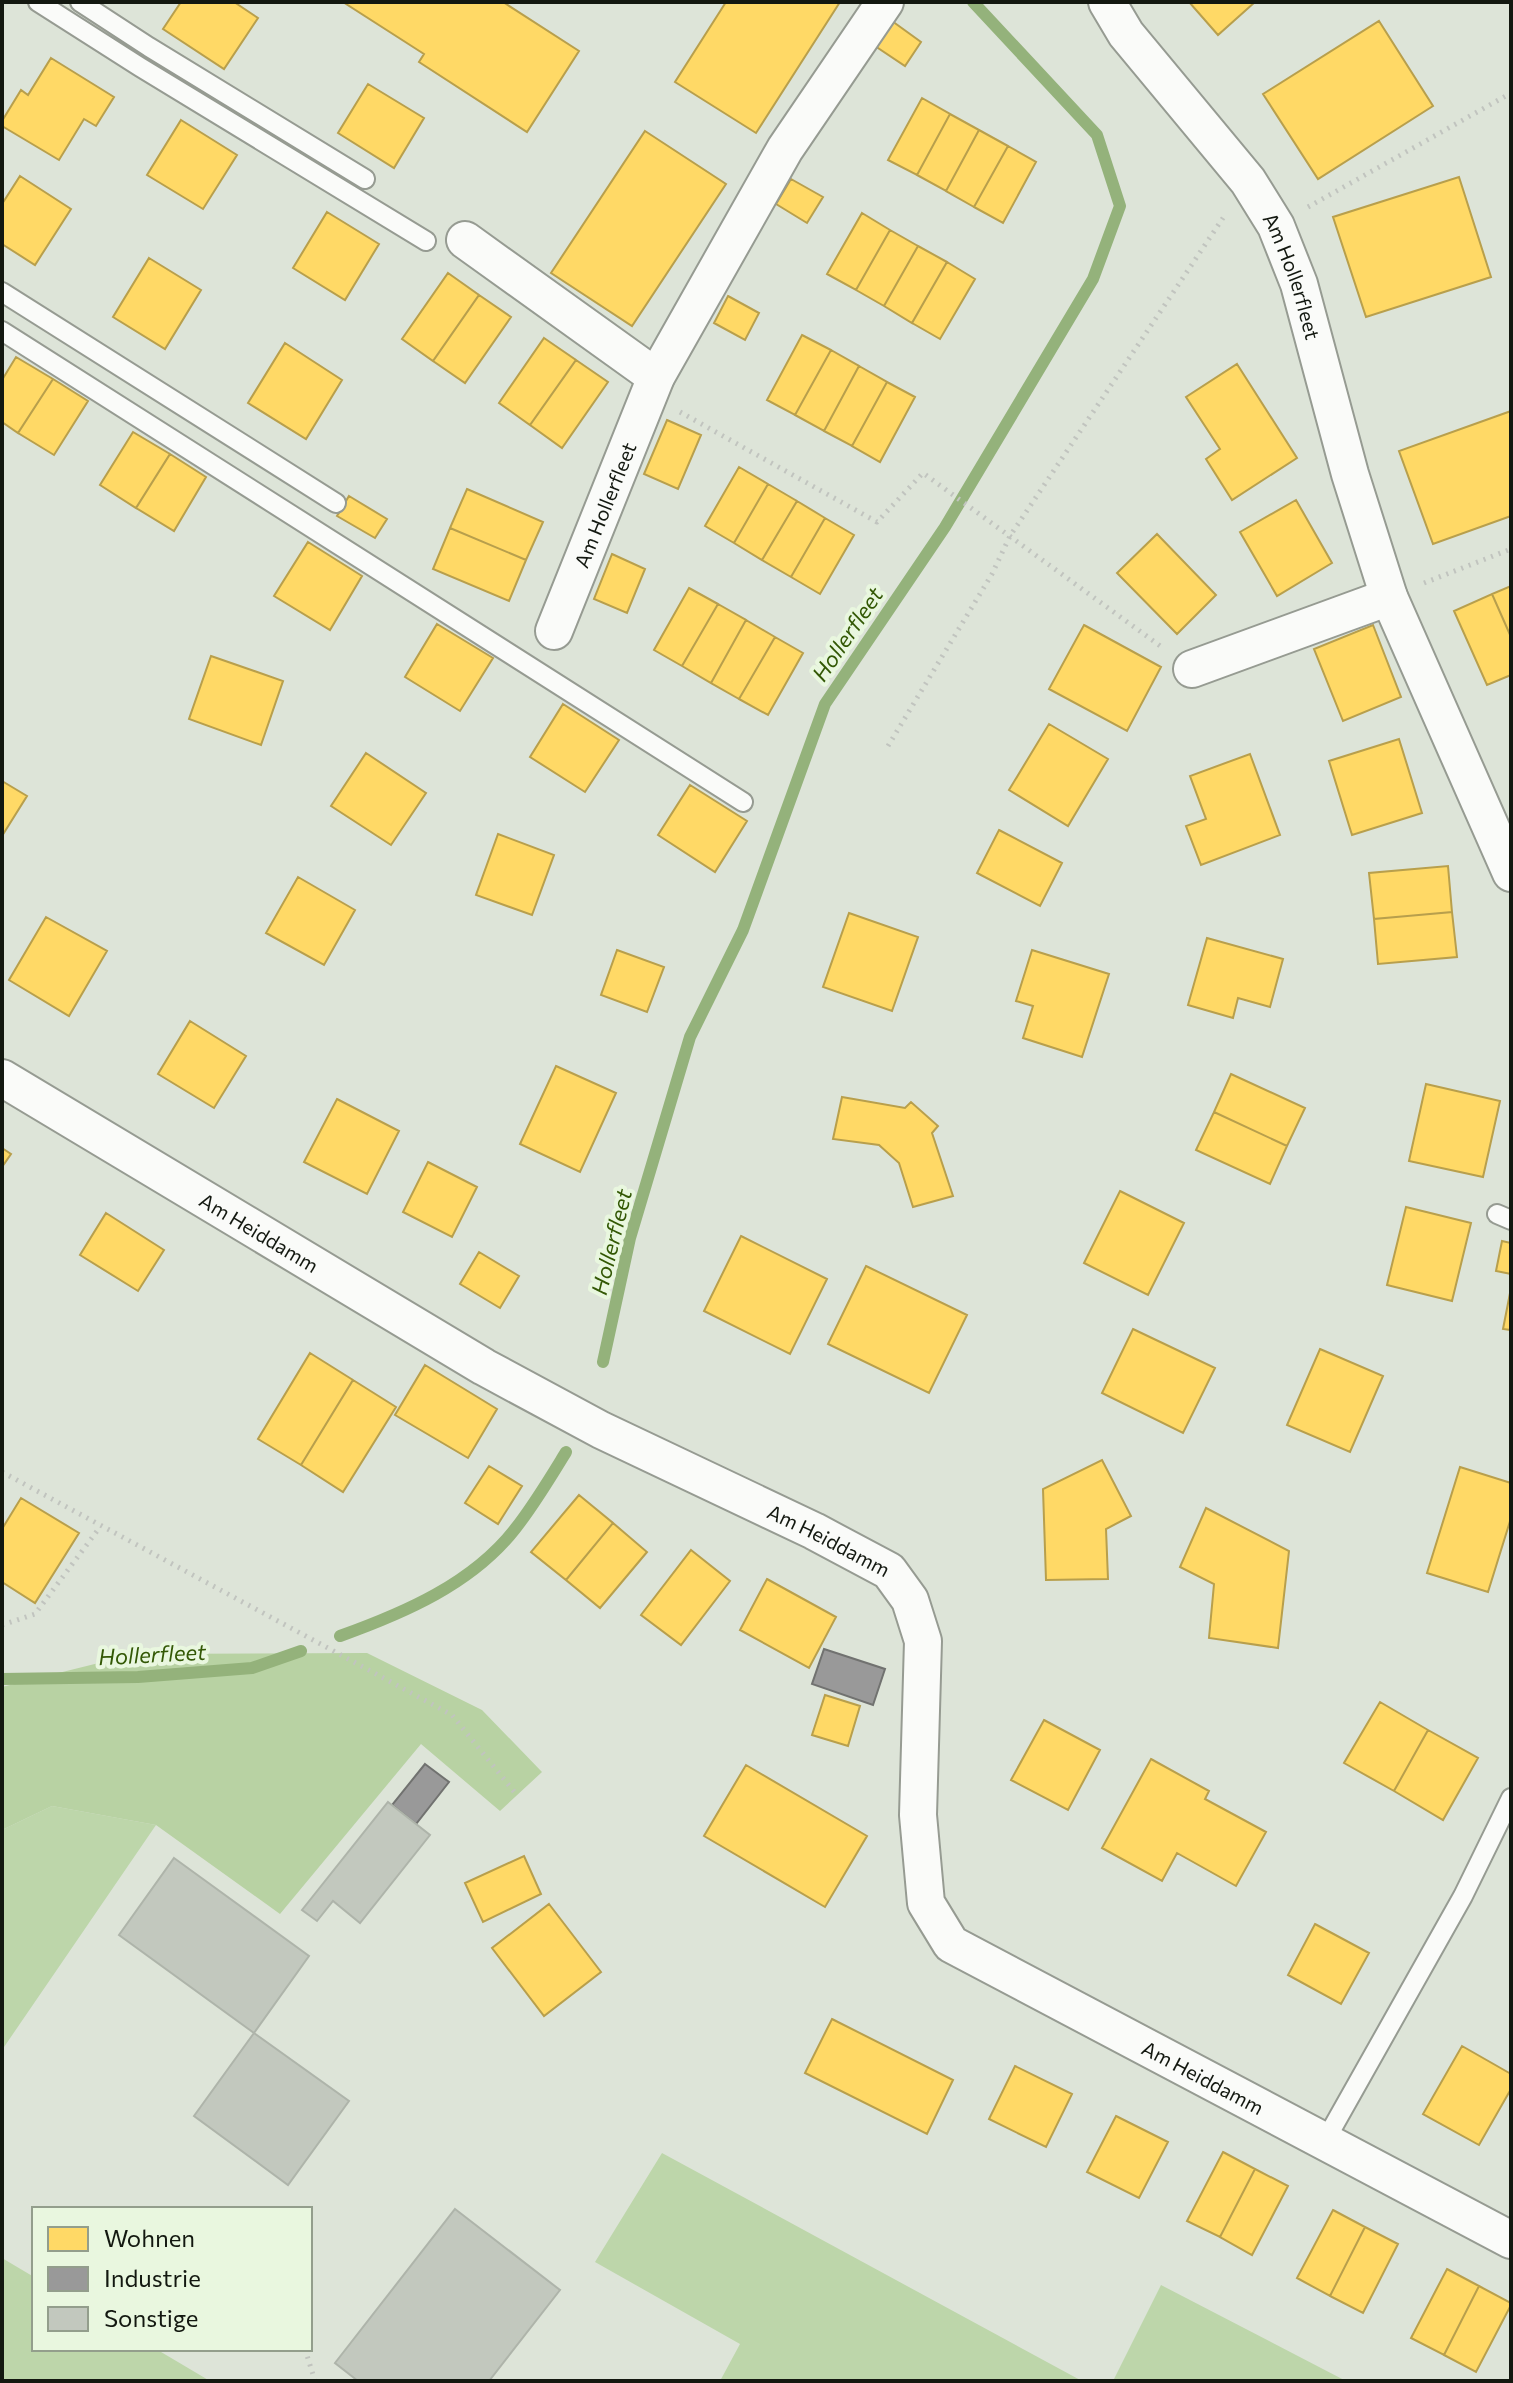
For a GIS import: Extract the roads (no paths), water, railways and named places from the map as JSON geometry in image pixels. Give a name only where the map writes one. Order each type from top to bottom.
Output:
[{"type":"street","name":"Am Hollerfleet","points":[[554,631],[651,386],[785,149],[885,2]]},
{"type":"street","name":"Am Hollerfleet","points":[[1107,2],[1126,34],[1248,181],[1276,226],[1299,284],[1350,474],[1389,597],[1511,873]]},
{"type":"street","points":[[465,240],[651,386]]},
{"type":"street","points":[[1192,669],[1389,597]]},
{"type":"street","name":"Am Heiddamm","points":[[2,1078],[484,1367],[601,1430],[814,1531],[889,1571],[910,1600],[923,1641],[918,1815],[926,1903],[951,1944],[1511,2240]]},
{"type":"lane","points":[[38,2],[153,76],[426,241]]},
{"type":"lane","points":[[80,2],[365,179]]},
{"type":"lane","points":[[2,292],[336,503]]},
{"type":"lane","points":[[2,331],[743,802]]},
{"type":"lane","points":[[1325,2141],[1463,1896],[1511,1798]]},
{"type":"waterway","name":"Hollerfleet","points":[[603,1362],[630,1238],[690,1037],[743,930],[825,704],[945,527],[1093,279],[1120,206],[1097,135],[973,2]]},
{"type":"waterway","name":"Hollerfleet","points":[[340,1636],[412,1607],[479,1566],[515,1529],[566,1452]]},
{"type":"waterway","name":"Hollerfleet","points":[[2,1679],[138,1677],[252,1668],[301,1651]]}]
